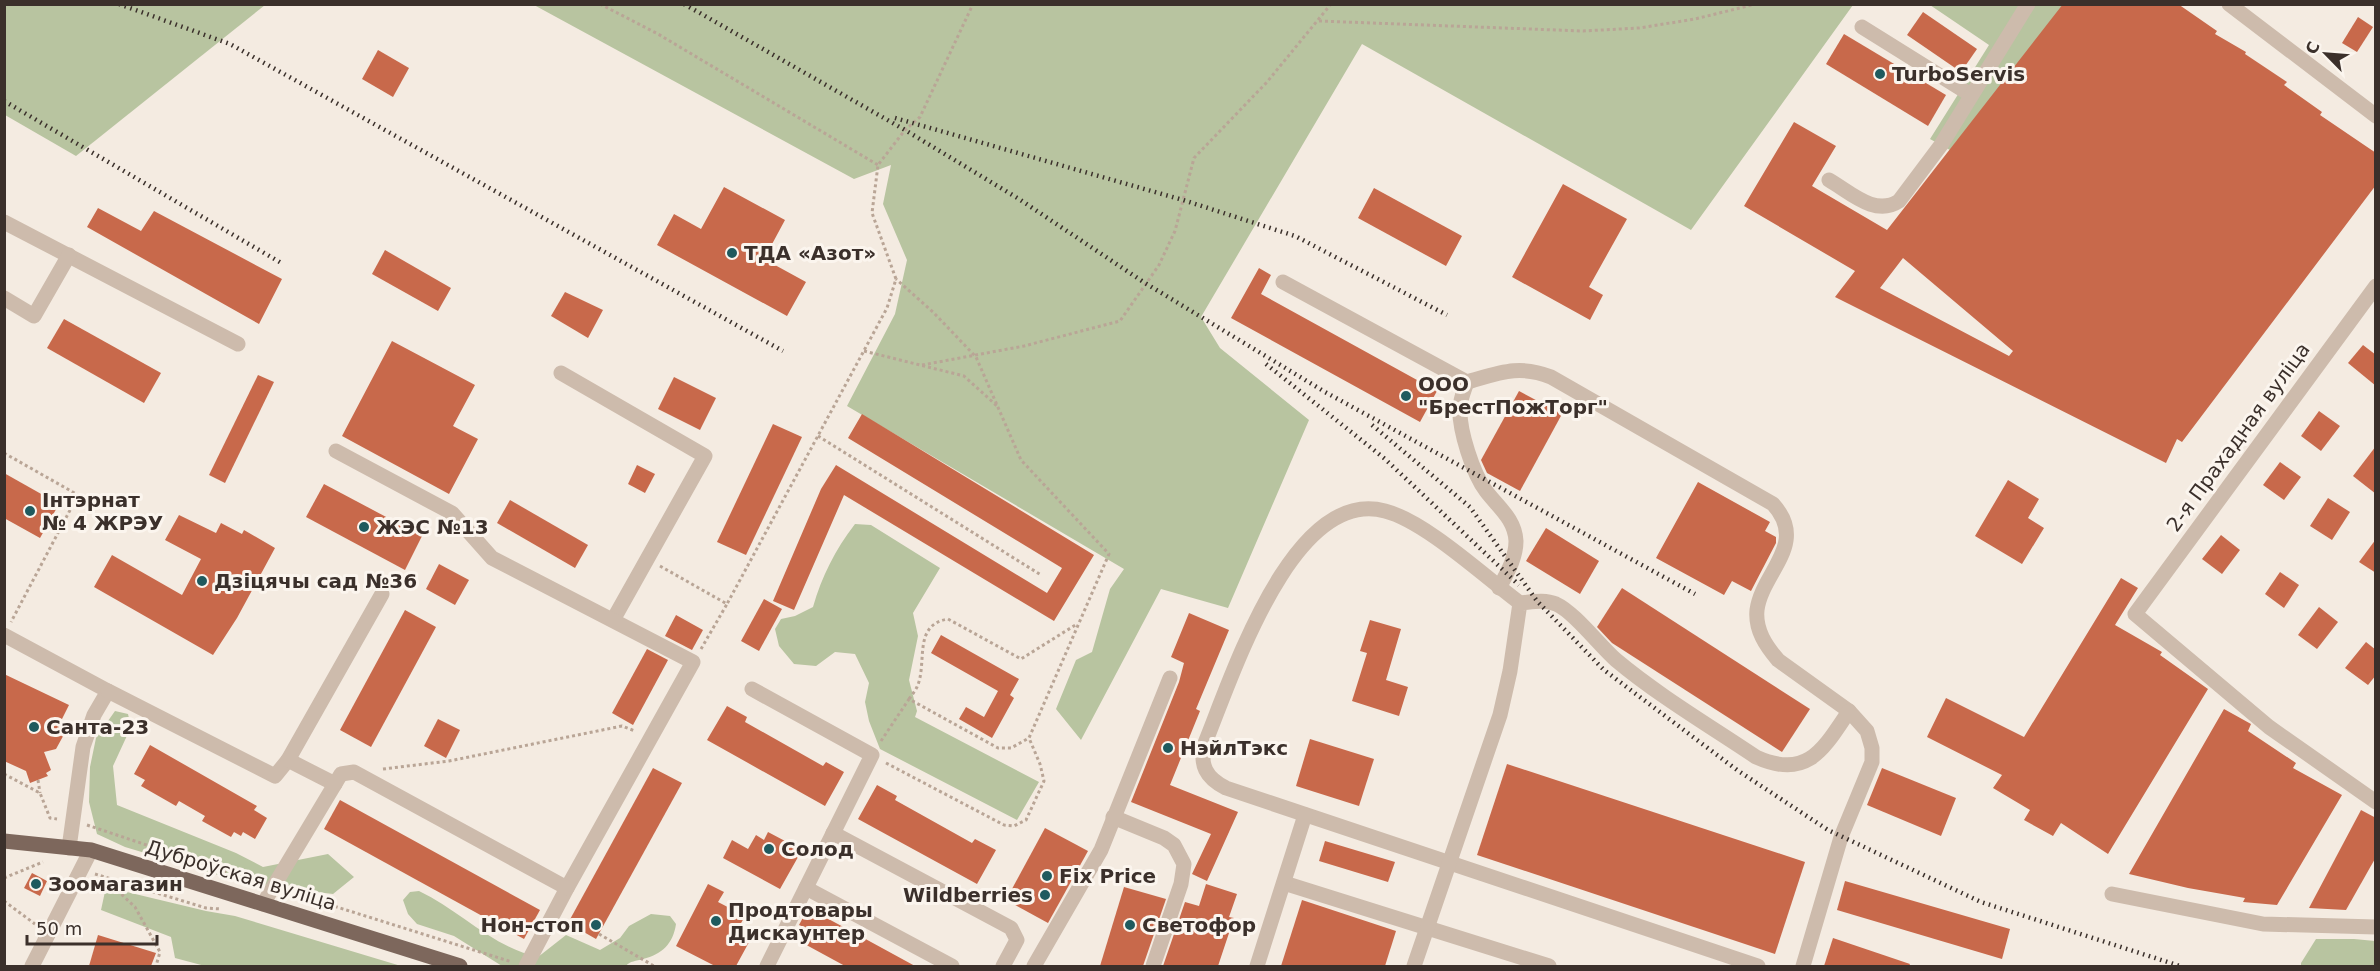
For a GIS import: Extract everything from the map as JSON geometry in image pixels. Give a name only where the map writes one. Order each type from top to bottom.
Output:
[{"type":"main road","name":"Дуброўская вуліца","points":[[4,841],[92,850],[460,966]]},
{"type":"street","points":[[1829,180],[1875,206],[1891,206],[1899,201],[1941,145],[2028,4]]},
{"type":"street","points":[[2229,4],[2376,116]]},
{"type":"street","points":[[1862,27],[1971,94]]},
{"type":"street","points":[[4,222],[238,344]]},
{"type":"street","points":[[4,298],[34,316],[69,255]]},
{"type":"street","points":[[1282,282],[1467,382],[1508,370],[1522,369],[1537,371],[1551,377],[1773,504],[1784,519],[1786,541],[1778,565],[1760,600],[1757,610],[1759,629],[1769,650],[1778,660],[1849,711],[1867,731],[1872,748],[1872,762],[1841,837],[1803,966]]},
{"type":"street","name":"2-я Прахадная вуліца","points":[[2376,286],[2135,614],[2269,727],[2376,802]]},
{"type":"street","points":[[561,373],[705,456],[614,620]]},
{"type":"street","points":[[1467,382],[1462,394],[1460,416],[1476,474],[1487,493],[1505,512],[1516,538],[1511,564],[1499,588]]},
{"type":"street","points":[[336,451],[452,513],[492,558],[693,662],[526,966]]},
{"type":"street","points":[[1758,966],[1305,816],[1216,783],[1203,765],[1202,755],[1256,621],[1284,569],[1303,544],[1337,516],[1352,510],[1368,508],[1384,510],[1418,527],[1520,603],[1557,604],[1567,611],[1617,661],[1634,674],[1756,757],[1770,764],[1788,766],[1806,762],[1821,751],[1849,711]]},
{"type":"street","points":[[7,630],[108,691],[275,776],[288,760],[382,594]]},
{"type":"street","points":[[1414,966],[1506,693],[1520,603]]},
{"type":"street","points":[[1034,966],[1101,850],[1170,678]]},
{"type":"street","points":[[752,689],[872,755],[768,966]]},
{"type":"street","points":[[69,848],[83,747],[94,715],[108,691]]},
{"type":"street","points":[[288,760],[335,784]]},
{"type":"street","points":[[263,904],[341,774],[354,772],[567,888]]},
{"type":"street","points":[[1257,966],[1305,816]]},
{"type":"street","points":[[1113,817],[1164,838],[1174,845],[1184,864],[1182,884],[1154,966]]},
{"type":"street","points":[[833,833],[1011,928],[1017,940],[1003,966]]},
{"type":"street","points":[[32,966],[92,850]]},
{"type":"street","points":[[1284,883],[1549,966]]},
{"type":"street","points":[[806,888],[952,966]]},
{"type":"street","points":[[2112,894],[2263,924],[2376,927]]},
{"type":"path","points":[[600,4],[658,34],[878,165]]},
{"type":"path","points":[[909,699],[998,748],[1011,748],[1029,738],[1109,554],[1021,460],[976,357],[933,312],[896,279],[872,213],[878,165],[905,130],[920,117],[973,4]]},
{"type":"path","points":[[922,365],[976,357],[1120,321],[1159,265],[1174,231],[1194,158],[1267,82],[1331,4]]},
{"type":"path","points":[[1319,21],[1583,31],[1639,28],[1695,19],[1756,4]]},
{"type":"path","points":[[693,662],[727,604],[887,308],[896,279]]},
{"type":"path","points":[[864,351],[964,376],[1000,409]]},
{"type":"path","points":[[818,436],[1041,575]]},
{"type":"path","points":[[4,453],[78,495],[7,630]]},
{"type":"path","points":[[647,560],[727,604]]},
{"type":"path","points":[[1029,738],[1040,764],[1044,781],[1026,820],[1014,826],[1004,825],[872,755],[918,686],[926,633],[938,621],[948,619],[1021,659],[1079,624]]},
{"type":"path","points":[[354,772],[449,761],[622,726],[651,738]]},
{"type":"path","points":[[4,774],[40,793]]},
{"type":"path","points":[[38,780],[40,793],[50,818]]},
{"type":"path","points":[[4,878],[44,861]]},
{"type":"path","points":[[104,877],[135,907],[160,952],[156,966]]},
{"type":"path","points":[[4,901],[36,925]]},
{"type":"path","points":[[599,934],[654,966]]},
{"type":"green space","points":[[4,5],[265,5],[76,156],[5,115]]},
{"type":"green space","points":[[534,5],[1853,5],[1691,230],[1362,44],[1201,317],[1220,348],[1309,420],[1228,608],[1161,589],[1081,740],[1056,709],[1076,660],[1092,652],[1110,589],[1124,569],[847,406],[895,314],[907,260],[883,204],[891,165],[854,179]]},
{"type":"green space","points":[[1930,5],[2064,5],[1950,150],[1930,139],[1989,45]]},
{"type":"green space","points":[[855,524],[871,525],[940,568],[913,613],[918,636],[909,680],[917,711],[915,717],[1039,782],[1017,820],[880,749],[869,721],[865,702],[869,683],[855,654],[835,652],[816,666],[794,664],[779,646],[775,629],[781,619],[795,616],[813,607],[830,564]]},
{"type":"green space","points":[[115,711],[128,714],[131,727],[113,766],[117,805],[236,853],[263,867],[328,854],[354,877],[333,894],[245,883],[125,847],[97,834],[89,802],[90,767],[96,738]]},
{"type":"green space","points":[[106,887],[235,916],[401,966],[205,966],[175,958],[171,937],[101,910]]},
{"type":"green space","points":[[419,891],[491,937],[521,952],[538,957],[566,935],[600,950],[620,938],[629,926],[651,914],[670,916],[676,924],[666,947],[650,957],[631,962],[626,966],[502,966],[454,936],[417,924],[408,914],[403,900],[410,892]]},
{"type":"green space","points":[[2316,939],[2375,941],[2375,966],[2301,966]]},
{"type":"building","points":[[2063,4],[2178,4],[2217,31],[2215,34],[2246,52],[2245,54],[2287,82],[2284,85],[2322,112],[2320,115],[2376,153],[2376,185],[2182,442],[2177,439],[2166,463],[1835,297],[1855,271],[1744,206],[1794,122],[1836,146],[1812,186],[1887,230]],"holes":[[[1903,258],[2013,351],[2009,356],[1880,288]]]},
{"type":"building","points":[[1923,12],[1977,49],[1961,72],[1907,35]]},
{"type":"building","points":[[2358,17],[2373,27],[2357,52],[2342,43]]},
{"type":"building","points":[[1844,34],[1946,95],[1928,126],[1826,64]]},
{"type":"building","points":[[378,50],[409,68],[393,97],[362,79]]},
{"type":"building","points":[[1563,184],[1627,219],[1589,287],[1603,295],[1590,320],[1512,277]]},
{"type":"building","points":[[724,187],[785,220],[764,259],[806,282],[787,316],[657,245],[674,214],[701,229]]},
{"type":"building","points":[[1374,188],[1462,236],[1446,266],[1358,218]]},
{"type":"building","points":[[98,208],[141,231],[154,211],[282,279],[259,324],[87,227]]},
{"type":"building","points":[[385,250],[451,288],[438,311],[372,274]]},
{"type":"building","points":[[1259,268],[1271,275],[1261,294],[1437,391],[1420,422],[1231,318]]},
{"type":"building","points":[[565,292],[603,310],[588,338],[551,316]]},
{"type":"building","points":[[64,319],[161,373],[144,403],[47,348]]},
{"type":"building","points":[[392,341],[475,385],[453,426],[478,439],[449,494],[342,436]]},
{"type":"building","points":[[2363,345],[2376,355],[2376,386],[2348,363]]},
{"type":"building","points":[[258,375],[274,382],[225,483],[209,475]]},
{"type":"building","points":[[674,377],[716,398],[700,430],[658,409]]},
{"type":"building","points":[[1519,391],[1562,414],[1520,491],[1487,473],[1481,460]]},
{"type":"building","points":[[2319,411],[2340,426],[2321,451],[2301,436]]},
{"type":"building","points":[[862,414],[1094,555],[1054,621],[844,495],[794,610],[773,601],[821,489],[836,465],[1047,593],[1062,568],[848,438]]},
{"type":"building","points":[[773,424],[802,437],[746,555],[717,542]]},
{"type":"building","points":[[2376,446],[2376,494],[2353,476]]},
{"type":"building","points":[[2280,462],[2301,477],[2284,500],[2263,485]]},
{"type":"building","points":[[637,465],[655,474],[645,493],[628,484]]},
{"type":"building","name":"Інтэрнат № 4 ЖРЭУ","points":[[4,473],[59,504],[40,538],[4,518]]},
{"type":"building","points":[[2008,480],[2039,499],[2028,518],[2044,528],[2022,564],[1975,536]]},
{"type":"building","points":[[1698,482],[1770,522],[1765,531],[1776,537],[1776,543],[1751,591],[1732,581],[1724,595],[1656,558]]},
{"type":"building","name":"ЖЭС №13","points":[[324,484],[422,536],[405,570],[306,517]]},
{"type":"building","points":[[2328,498],[2350,512],[2332,540],[2310,526]]},
{"type":"building","points":[[510,500],[588,545],[575,568],[497,523]]},
{"type":"building","points":[[179,515],[216,533],[221,523],[242,534],[244,530],[275,548],[237,618],[213,655],[94,587],[112,555],[182,595],[201,559],[165,540]]},
{"type":"building","points":[[1546,528],[1599,561],[1580,594],[1526,561]]},
{"type":"building","points":[[2221,535],[2240,550],[2222,574],[2202,559]]},
{"type":"building","points":[[2376,539],[2376,573],[2359,562]]},
{"type":"building","points":[[439,564],[469,580],[455,605],[426,589]]},
{"type":"building","points":[[2280,572],[2299,585],[2284,608],[2265,594]]},
{"type":"building","points":[[2121,578],[2138,588],[2115,625],[2162,652],[2160,655],[2208,689],[2108,854],[2061,823],[2053,836],[2024,820],[2030,810],[1993,788],[2002,775],[1927,737],[1946,698],[2024,737]]},
{"type":"building","points":[[1622,588],[1810,709],[1782,752],[1612,643],[1597,627]]},
{"type":"building","points":[[764,599],[782,609],[759,651],[741,641]]},
{"type":"building","points":[[2319,607],[2338,622],[2317,649],[2298,635]]},
{"type":"building","points":[[405,610],[436,627],[371,747],[340,730]]},
{"type":"building","points":[[1189,613],[1229,630],[1196,709],[1200,711],[1170,785],[1238,812],[1207,881],[1192,874],[1211,834],[1131,802],[1179,682],[1184,663],[1171,657]]},
{"type":"building","points":[[676,615],[703,630],[692,650],[665,636]]},
{"type":"building","points":[[1370,620],[1401,629],[1386,680],[1408,687],[1399,716],[1352,701],[1367,653],[1360,651]]},
{"type":"building","points":[[941,635],[1019,679],[1010,695],[1014,698],[992,738],[959,719],[966,707],[984,717],[998,691],[931,653]]},
{"type":"building","points":[[2366,642],[2376,650],[2376,675],[2368,685],[2345,668]]},
{"type":"building","points":[[647,649],[668,660],[633,725],[612,713]]},
{"type":"building","name":"Санта-23","points":[[4,674],[69,705],[59,725],[67,729],[56,749],[44,752],[51,770],[46,773],[48,776],[30,783],[26,771],[4,761]]},
{"type":"building","points":[[727,706],[747,717],[745,722],[823,766],[826,762],[844,772],[825,806],[707,740]]},
{"type":"building","points":[[2224,709],[2251,724],[2248,731],[2296,763],[2293,768],[2342,795],[2277,905],[2243,902],[2245,898],[2129,874]]},
{"type":"building","points":[[438,719],[460,730],[446,758],[424,746]]},
{"type":"building","points":[[1310,739],[1374,759],[1359,806],[1296,786]]},
{"type":"building","points":[[150,745],[257,806],[254,810],[267,818],[255,839],[243,832],[241,836],[234,832],[231,837],[202,821],[205,816],[179,801],[176,806],[141,786],[145,780],[134,774]]},
{"type":"building","points":[[1507,764],[1805,862],[1775,954],[1477,855]]},
{"type":"building","points":[[653,768],[682,783],[596,939],[568,923]]},
{"type":"building","points":[[1882,768],[1956,798],[1941,836],[1867,805]]},
{"type":"building","points":[[877,785],[897,796],[895,800],[972,843],[975,839],[996,850],[977,884],[858,819]]},
{"type":"building","points":[[340,800],[540,910],[524,939],[324,829]]},
{"type":"building","points":[[2361,810],[2376,818],[2376,857],[2346,910],[2309,908]]},
{"type":"building","name":"Fix Price","points":[[1045,828],[1088,851],[1048,923],[1006,900]]},
{"type":"building","points":[[768,832],[802,850],[780,889],[723,858],[732,840],[748,849],[756,835],[764,840]]},
{"type":"building","points":[[1325,841],[1395,862],[1388,882],[1319,861]]},
{"type":"building","name":"Зоомагазин","points":[[32,873],[47,881],[40,896],[24,888]]},
{"type":"building","points":[[1845,881],[2010,929],[2002,959],[1837,910]]},
{"type":"building","name":"Продтовары Дискаунтер","points":[[708,884],[724,892],[718,902],[745,916],[740,925],[754,933],[736,966],[715,966],[676,946]]},
{"type":"building","points":[[1206,884],[1237,894],[1229,917],[1234,918],[1218,966],[1163,966],[1185,902],[1199,906]]},
{"type":"building","name":"Светофор","points":[[1124,887],[1166,899],[1143,966],[1100,966]]},
{"type":"building","points":[[1302,900],[1396,931],[1385,966],[1281,966]]},
{"type":"building","points":[[808,908],[915,966],[845,966],[799,941],[806,928],[799,925]]},
{"type":"building","points":[[98,935],[156,953],[151,966],[89,966]]},
{"type":"building","points":[[1833,938],[1910,964],[1909,966],[1824,966]]},
{"type":"railway","points":[[119,4],[230,44],[783,351]]},
{"type":"railway","points":[[684,4],[905,130],[1019,199],[1145,283],[1325,392],[1695,594]]},
{"type":"railway","points":[[4,101],[283,264]]},
{"type":"railway","points":[[895,118],[1183,200],[1295,236],[1447,315]]},
{"type":"railway","points":[[1266,364],[1385,459],[1519,585]]},
{"type":"railway","points":[[1372,425],[1470,507],[1537,601],[1604,670],[1737,770],[1828,830],[1981,902],[2180,966]]},
{"type":"place","name":"TurboServis","points":[[1880,74]]},
{"type":"place","name":"ТДА «Азот»","points":[[732,253]]},
{"type":"place","name":"ООО \"БрестПожТорг\"","points":[[1406,396]]},
{"type":"place","name":"Інтэрнат № 4 ЖРЭУ","points":[[30,511]]},
{"type":"place","name":"ЖЭС №13","points":[[364,527]]},
{"type":"place","name":"Дзіцячы сад №36","points":[[202,581]]},
{"type":"place","name":"Санта-23","points":[[34,727]]},
{"type":"place","name":"НэйлТэкс","points":[[1168,748]]},
{"type":"place","name":"Солод","points":[[769,849]]},
{"type":"place","name":"Fix Price","points":[[1047,876]]},
{"type":"place","name":"Зоомагазин","points":[[36,884]]},
{"type":"place","name":"Wildberries","points":[[1045,895]]},
{"type":"place","name":"Продтовары Дискаунтер","points":[[716,921]]},
{"type":"place","name":"Нон-стоп","points":[[596,925]]},
{"type":"place","name":"Светофор","points":[[1130,925]]}]
